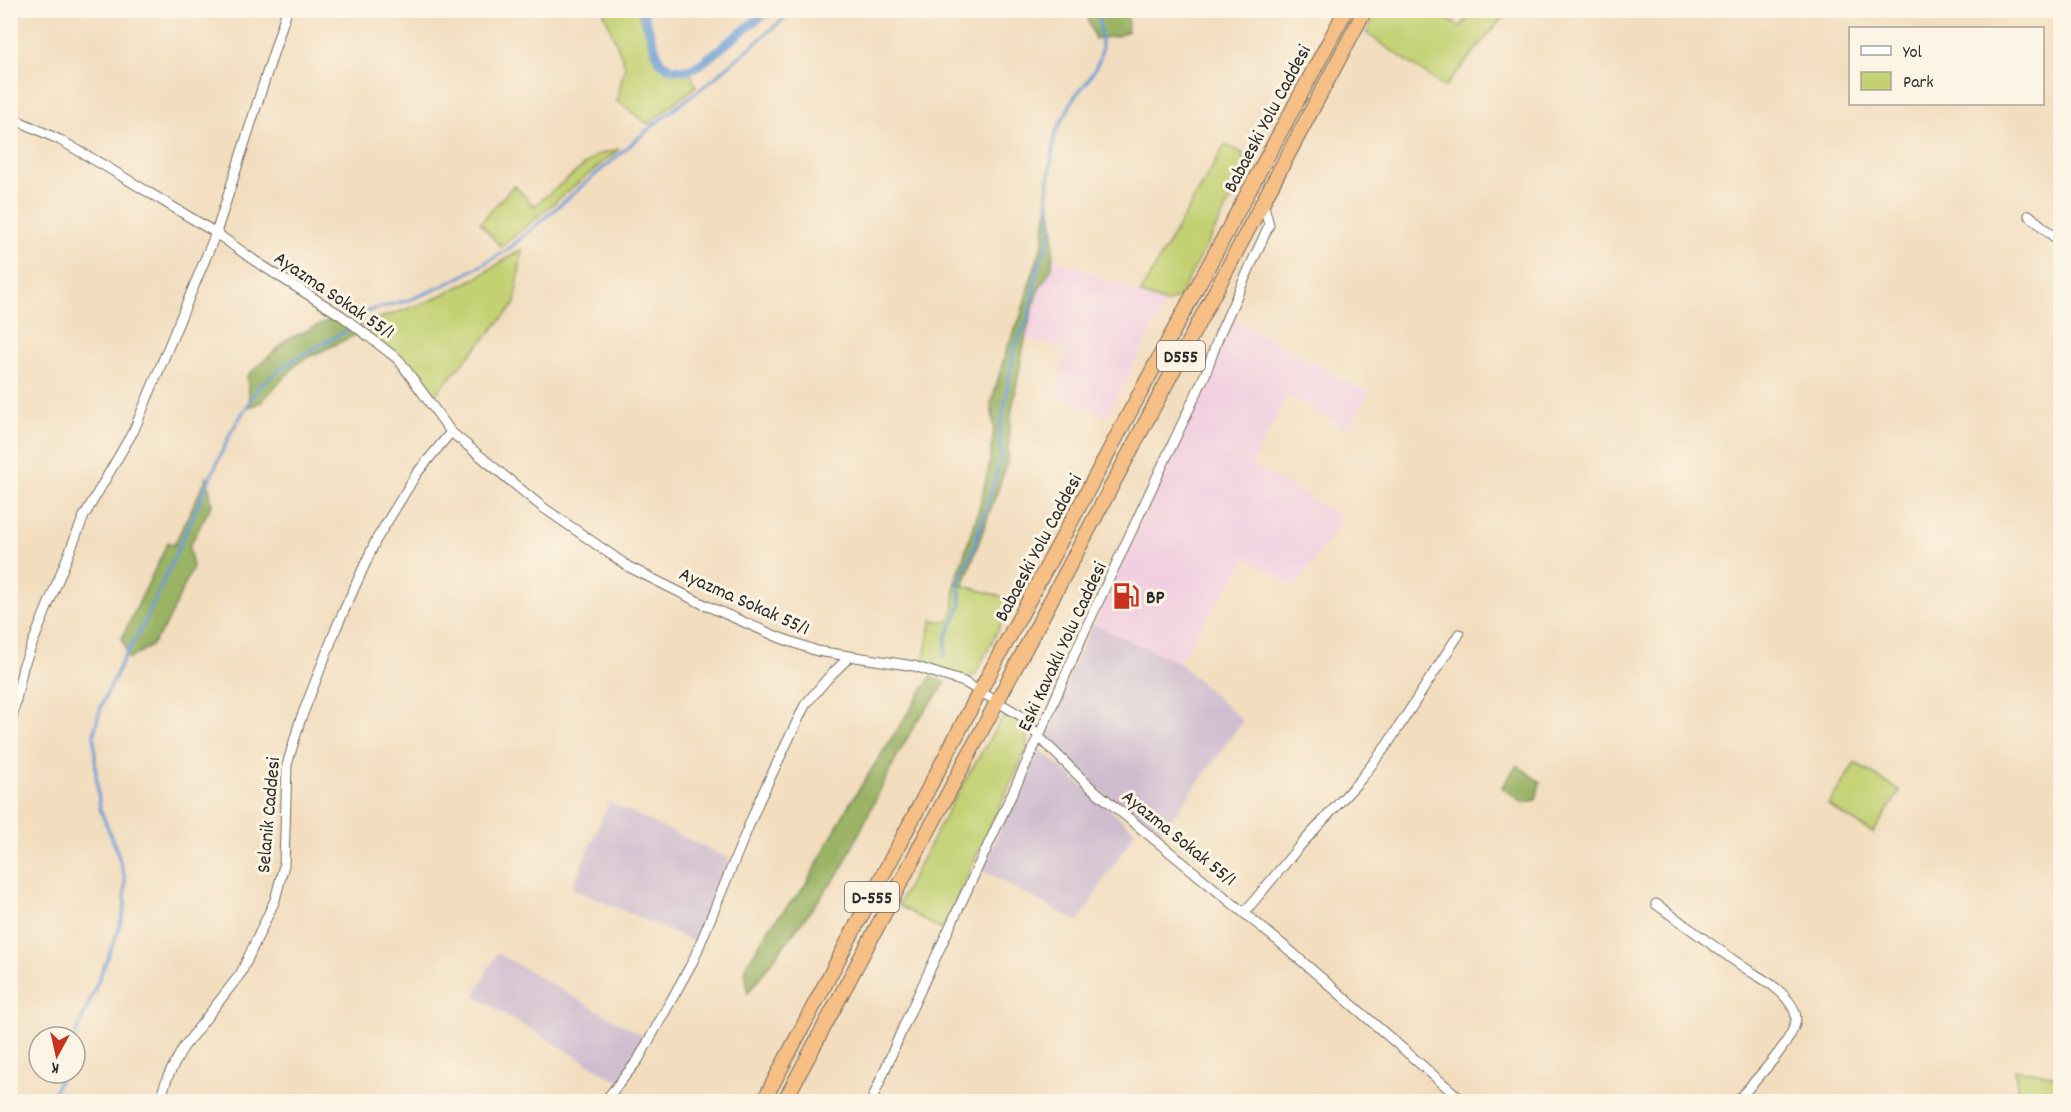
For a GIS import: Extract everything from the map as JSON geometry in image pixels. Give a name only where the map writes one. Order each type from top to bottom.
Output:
[{"type":"highway","name":"Babaeski Yolu Caddesi","points":[[763,1101],[980,691],[1346,10]]},
{"type":"highway","name":"Babaeski Yolu Caddesi","points":[[784,1101],[1365,10]]},
{"type":"street","points":[[10,728],[23,667],[84,516],[134,430],[216,233],[287,10]]},
{"type":"street","name":"Ayazma Sokak 55/1","points":[[10,117],[60,140],[216,233],[255,261],[342,316],[399,360],[451,432],[541,506],[629,567],[778,637],[818,651],[914,666],[964,682],[1023,717],[1039,737],[1088,785],[1245,913],[1464,1101]]},
{"type":"street","name":"Eski Kavaklı Yolu Caddesi","points":[[871,1101],[905,1023],[1039,737],[1086,628],[1205,375],[1220,333],[1269,225],[1263,202]]},
{"type":"street","points":[[2029,215],[2061,242]]},
{"type":"street","name":"Selanik Caddesi","points":[[159,1101],[168,1076],[183,1048],[241,973],[275,900],[284,866],[287,765],[300,722],[337,626],[376,540],[417,473],[451,432]]},
{"type":"street","points":[[1245,913],[1298,848],[1360,780],[1387,745],[1459,634]]},
{"type":"street","points":[[604,1101],[638,1060],[693,961],[754,810],[805,705],[849,657]]},
{"type":"street","points":[[1656,904],[1773,986],[1786,998],[1796,1015],[1796,1023],[1791,1034],[1773,1059],[1736,1101]]},
{"type":"shaded area","points":[[1052,257],[1166,303],[1107,416],[1056,395],[1067,348],[1025,339],[1037,293],[1052,268]]},
{"type":"shaded area","points":[[1231,318],[1369,393],[1348,429],[1288,395],[1252,464],[1343,518],[1295,587],[1247,558],[1178,662],[1093,626],[1208,378]]},
{"type":"shaded area","points":[[1092,624],[1178,662],[1243,721],[1159,836],[1087,781],[1050,745],[1044,734]]},
{"type":"shaded area","points":[[1038,748],[1135,831],[1078,922],[982,870]]},
{"type":"shaded area","points":[[609,802],[730,859],[697,943],[572,888]]},
{"type":"shaded area","points":[[497,953],[648,1039],[618,1081],[474,996]]},
{"type":"green space","points":[[603,11],[638,11],[656,64],[670,72],[691,74],[696,86],[648,124],[617,101],[625,65]]},
{"type":"green space","points":[[1091,11],[1129,11],[1127,32],[1095,39],[1088,21]]},
{"type":"green space","points":[[1378,11],[1433,11],[1461,27],[1472,11],[1508,11],[1445,87],[1366,33]]},
{"type":"green space","points":[[1225,145],[1243,153],[1247,169],[1179,297],[1166,303],[1140,293]]},
{"type":"green space","points":[[619,149],[501,247],[480,223],[514,185],[534,206],[597,155]]},
{"type":"green space","points":[[1050,204],[1054,229],[1052,267],[1037,293],[1025,339],[1011,414],[1007,464],[963,586],[955,583],[980,506],[989,466],[994,430],[991,404],[1007,348],[1021,316],[1043,243],[1046,213]]},
{"type":"green space","points":[[522,249],[515,304],[431,399],[360,325],[430,301],[478,277]]},
{"type":"green space","points":[[338,316],[359,333],[299,362],[261,402],[250,407],[247,376],[287,340]]},
{"type":"green space","points":[[207,477],[212,504],[189,547],[193,567],[166,625],[151,646],[129,659],[122,638],[168,542],[174,545]]},
{"type":"green space","points":[[955,583],[1013,600],[975,675],[965,679],[922,666],[932,620],[948,622],[954,608]]},
{"type":"green space","points":[[931,677],[946,683],[917,721],[894,762],[841,870],[748,993],[745,967],[770,927],[805,886],[847,808]]},
{"type":"green space","points":[[1011,717],[1027,730],[1027,748],[942,930],[898,905],[954,799],[1002,718]]},
{"type":"green space","points":[[1855,763],[1900,791],[1873,833],[1828,805]]},
{"type":"green space","points":[[1517,765],[1540,782],[1536,800],[1524,803],[1502,787]]},
{"type":"green space","points":[[2015,1069],[2060,1077],[2060,1101],[2019,1101]]},
{"type":"waterway","points":[[642,10],[660,62],[672,69],[689,70],[702,63],[769,10]]},
{"type":"waterway","points":[[356,317],[434,290],[506,251],[656,123],[711,81],[794,10]]},
{"type":"waterway","points":[[945,656],[946,637],[961,606],[959,581],[972,552],[1001,461],[1000,432],[1014,349],[1028,319],[1038,267],[1048,245],[1051,229],[1047,194],[1055,134],[1075,96],[1088,81],[1099,61],[1102,50],[1099,21],[1102,10]]},
{"type":"waterway","points":[[80,1025],[118,932],[125,907],[125,879],[116,848],[100,809],[94,733],[101,706],[124,658],[145,622],[231,432],[259,386],[293,360],[348,330]]},
{"type":"waterway","points":[[50,1102],[57,1085]]},
{"type":"place","name":"BP","points":[[1126,596]]}]
